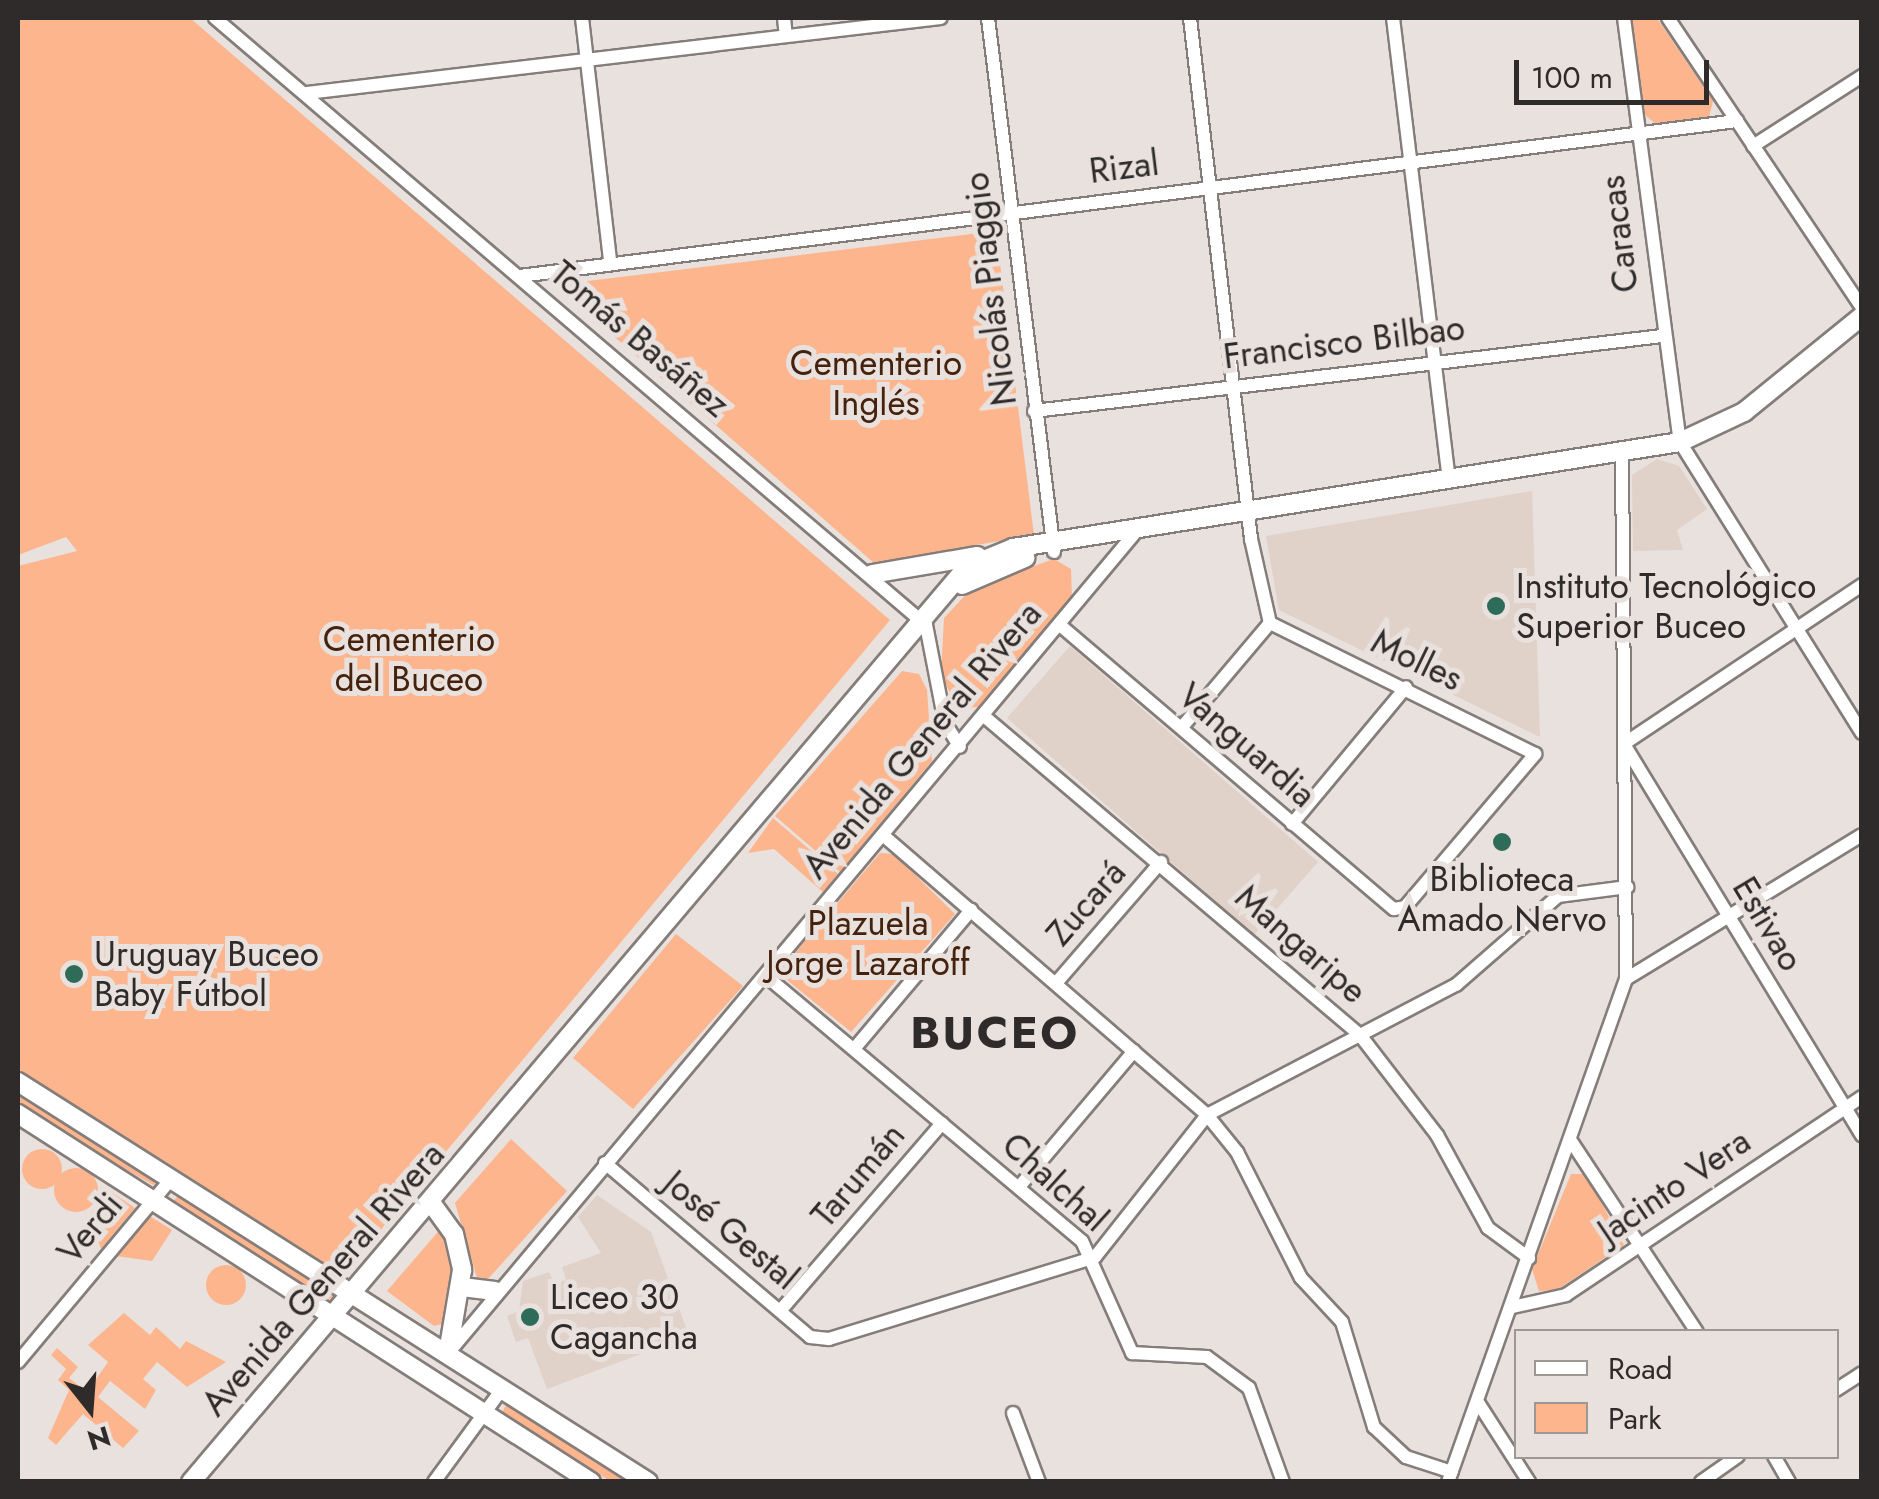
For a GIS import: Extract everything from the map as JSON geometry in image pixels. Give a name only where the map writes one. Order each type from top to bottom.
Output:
[{"type":"main road","name":"Avenida General Rivera","points":[[191,1482],[432,1204],[922,621],[988,554],[1112,538],[1680,442],[1744,412],[1862,316]]},
{"type":"main road","name":"Avenida General Rivera","points":[[922,621],[976,576],[1054,547]]},
{"type":"main road","points":[[872,574],[988,554]]},
{"type":"main road","points":[[18,1082],[648,1482]]},
{"type":"main road","points":[[18,1114],[591,1482]]},
{"type":"main road","points":[[432,1204],[454,1234],[462,1287],[448,1353]]},
{"type":"main road","points":[[462,1287],[495,1291]]},
{"type":"street","name":"Tomás Basáñez","points":[[215,18],[872,574],[922,621]]},
{"type":"street","points":[[235,34],[239,18]]},
{"type":"street","points":[[582,18],[610,260]]},
{"type":"street","points":[[784,18],[786,36]]},
{"type":"street","points":[[307,93],[942,18]]},
{"type":"street","name":"Nicolás Piaggio","points":[[988,18],[1034,411],[1054,547]]},
{"type":"street","points":[[1182,726],[1270,623],[1249,512],[1190,18]]},
{"type":"street","points":[[1393,18],[1449,479]]},
{"type":"street","name":"Caracas","points":[[1624,18],[1662,336],[1680,442]]},
{"type":"street","points":[[1668,18],[1862,308]]},
{"type":"street","points":[[1753,146],[1862,76]]},
{"type":"street","name":"Rizal","points":[[520,276],[610,260],[1638,136],[1736,120]]},
{"type":"street","name":"Francisco Bilbao","points":[[1034,411],[1662,336]]},
{"type":"street","points":[[1680,442],[1862,732]]},
{"type":"street","points":[[884,836],[1207,1115],[1237,1152],[1301,1278],[1342,1322],[1374,1427],[1406,1457],[1450,1477],[1479,1404],[1626,979],[1622,452]]},
{"type":"street","name":"Avenida General Rivera","points":[[448,1353],[495,1291],[960,748],[1134,534]]},
{"type":"street","points":[[1624,744],[1862,586]]},
{"type":"street","points":[[922,621],[945,722],[960,748]]},
{"type":"street","name":"Molles","points":[[1270,623],[1536,754],[1405,907],[1394,908]]},
{"type":"street","name":"Vanguardia","points":[[1061,626],[1394,908]]},
{"type":"street","points":[[1292,824],[1406,687]]},
{"type":"street","name":"Mangaripe","points":[[985,716],[1360,1035],[1437,1135],[1488,1228],[1530,1258]]},
{"type":"street","name":"Estivao","points":[[1624,744],[1862,1134]]},
{"type":"street","points":[[1626,979],[1862,835]]},
{"type":"street","name":"Zucará","points":[[1057,982],[1161,862]]},
{"type":"street","points":[[1095,1257],[1207,1115],[1456,985],[1558,896],[1627,888]]},
{"type":"street","points":[[854,1048],[971,910]]},
{"type":"street","name":"Chalchal","points":[[766,976],[1020,1188],[1095,1257],[1127,1348],[1148,1360],[1207,1357],[1234,1374],[1256,1404],[1283,1482]]},
{"type":"street","points":[[1020,1188],[1134,1052]]},
{"type":"street","name":"Jacinto Vera","points":[[1512,1306],[1558,1300],[1862,1097]]},
{"type":"street","name":"Tarumán","points":[[780,1311],[942,1123]]},
{"type":"street","points":[[1571,1140],[1695,1329]]},
{"type":"street","name":"José Gestal","points":[[605,1163],[819,1340],[1095,1257]]},
{"type":"street","name":"Verdi","points":[[18,1362],[171,1179]]},
{"type":"street","points":[[1839,1388],[1862,1374]]},
{"type":"street","points":[[434,1482],[502,1389]]},
{"type":"street","points":[[1479,1404],[1514,1459]]},
{"type":"street","points":[[1014,1414],[1039,1482]]},
{"type":"street","points":[[1514,1459],[1529,1482]]},
{"type":"street","points":[[1701,1482],[1734,1459]]},
{"type":"street","points":[[1776,1459],[1789,1482]]},
{"type":"shaded area","points":[[1657,459],[1679,466],[1707,509],[1677,530],[1683,550],[1633,551],[1632,475]]},
{"type":"shaded area","points":[[1532,491],[1540,737],[1279,610],[1266,536]]},
{"type":"shaded area","points":[[1070,646],[1318,862],[1254,935],[1007,718]]},
{"type":"shaded area","points":[[597,1195],[651,1232],[689,1336],[547,1389],[528,1338],[516,1342],[507,1316],[519,1311],[523,1281],[549,1272],[554,1284],[566,1280],[562,1267],[601,1253],[578,1217]]},
{"type":"green space","name":"Cementerio del Buceo","points":[[18,18],[190,18],[890,620],[343,1275],[18,1069],[18,566],[77,551],[66,537],[18,555]]},
{"type":"green space","points":[[1631,18],[1657,18],[1713,101],[1709,117],[1657,125],[1645,115]]},
{"type":"green space","name":"Cementerio Inglés","points":[[996,231],[1034,535],[874,563],[555,285]]},
{"type":"green space","points":[[1054,559],[1071,569],[1072,598],[979,707],[957,708],[941,674],[944,618],[973,587]]},
{"type":"green space","points":[[902,671],[919,674],[927,690],[932,761],[840,872],[775,816]]},
{"type":"green space","points":[[773,818],[838,874],[823,892],[774,849],[748,853]]},
{"type":"green space","name":"Plazuela Jorge Lazaroff","points":[[880,853],[894,854],[955,914],[851,1032],[787,980],[783,967]]},
{"type":"green space","points":[[676,934],[743,986],[633,1109],[573,1058]]},
{"type":"green space","points":[[18,1088],[154,1177],[155,1186],[18,1108]]},
{"type":"green space","points":[[511,1139],[567,1191],[480,1288],[455,1203]]},
{"type":"green space","points":[[42,1149],[56,1155],[62,1169],[56,1183],[42,1189],[28,1183],[22,1169],[28,1155]]},
{"type":"green space","points":[[76,1168],[91,1175],[98,1190],[91,1205],[76,1212],[61,1205],[54,1190],[61,1175]]},
{"type":"green space","points":[[1571,1174],[1586,1174],[1624,1245],[1557,1290],[1539,1291],[1532,1269]]},
{"type":"green space","points":[[107,1189],[135,1208],[101,1249],[89,1216]]},
{"type":"green space","points":[[181,1193],[333,1290],[333,1297],[325,1301],[171,1203]]},
{"type":"green space","points":[[148,1215],[172,1230],[152,1261],[116,1256]]},
{"type":"green space","points":[[442,1227],[455,1271],[449,1322],[434,1326],[387,1291]]},
{"type":"green space","points":[[226,1265],[240,1271],[246,1285],[240,1299],[226,1305],[212,1299],[206,1285],[212,1271]]},
{"type":"green space","points":[[124,1313],[150,1335],[156,1327],[180,1349],[186,1341],[226,1362],[187,1387],[157,1362],[143,1379],[156,1390],[145,1409],[110,1381],[98,1397],[139,1431],[123,1448],[83,1414],[56,1445],[48,1438],[69,1390],[58,1380],[66,1369],[51,1355],[57,1348],[78,1367],[69,1378],[87,1392],[108,1362],[88,1345]]},
{"type":"green space","points":[[507,1402],[633,1481],[610,1481],[502,1413]]},
{"type":"place","name":"Instituto Tecnológico Superior Buceo","points":[[1496,606]]},
{"type":"place","name":"Biblioteca Amado Nervo","points":[[1502,842]]},
{"type":"place","name":"Uruguay Buceo Baby Fútbol","points":[[74,974]]},
{"type":"place","name":"Liceo 30 Cagancha","points":[[530,1317]]},
{"type":"district","name":"BUCEO","points":[[995,1033]]}]
